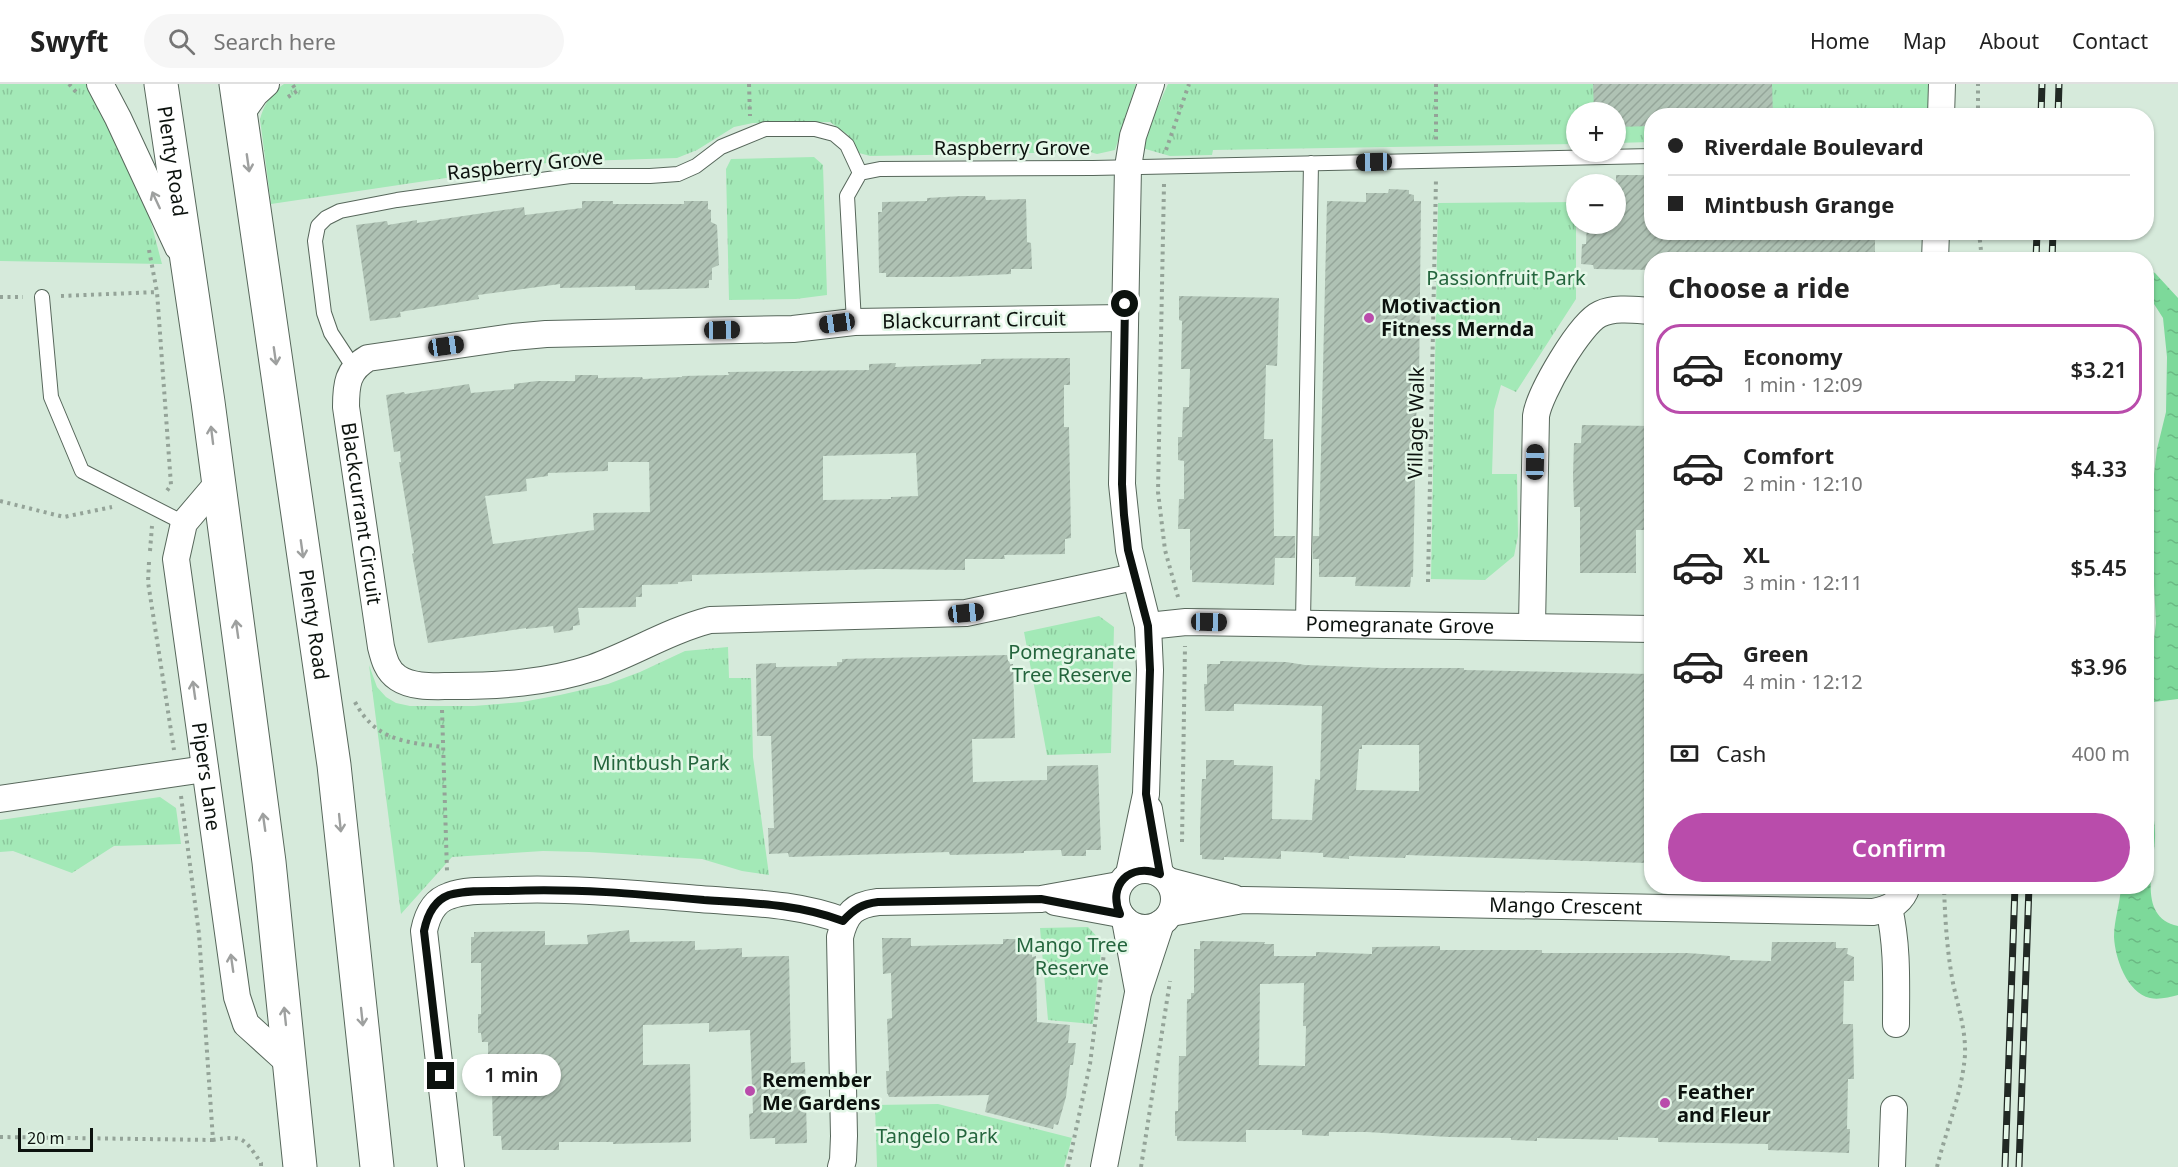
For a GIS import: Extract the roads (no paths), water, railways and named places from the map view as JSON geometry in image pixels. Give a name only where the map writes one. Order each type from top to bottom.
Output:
[{"type":"highway","name":"Plenty Road","points":[[161,84],[189,272],[269,862],[300,1167]]},
{"type":"highway","name":"Plenty Road","points":[[238,99],[334,765],[377,1167]]},
{"type":"street","points":[[100,84],[189,272]]},
{"type":"street","points":[[238,99],[248,103],[266,84]]},
{"type":"street","points":[[1138,993],[1122,917],[1116,905],[1116,895],[1124,880],[1146,794],[1150,670],[1148,626],[1134,577],[1126,534],[1122,484],[1128,167],[1133,136],[1151,84]]},
{"type":"street","points":[[1941,108],[1942,84]]},
{"type":"street","points":[[1532,627],[1536,416],[1539,399],[1576,338],[1596,316],[1609,311],[1644,310]]},
{"type":"street","name":"Blackcurrant Circuit","points":[[1125,318],[854,322],[793,329],[513,336],[368,358],[354,368],[346,384],[347,426],[385,662],[397,678],[407,683],[441,686],[493,686],[529,683],[560,677],[618,658],[675,631],[710,620],[972,613],[1134,577]]},
{"type":"street","name":"Pipers Lane","points":[[218,483],[184,523],[176,559],[237,997],[246,1024],[289,1064]]},
{"type":"street","name":"Pomegranate Grove","points":[[1148,626],[1186,621],[1644,628]]},
{"type":"street","points":[[0,800],[205,769]]},
{"type":"street","points":[[1105,1167],[1138,993],[1174,897],[1164,877],[1146,794]]},
{"type":"street","points":[[841,1167],[844,1136],[840,937],[843,921],[852,911],[863,904],[878,902],[1041,899],[1124,880],[1144,869],[1164,877]]},
{"type":"street","name":"Mango Crescent","points":[[1164,877],[1243,900]]},
{"type":"street","points":[[452,1167],[424,931],[427,916],[435,904],[447,896],[503,891],[594,891],[791,906],[843,921]]},
{"type":"street","points":[[1896,1024],[1897,951],[1889,908],[1899,901],[1903,894]]},
{"type":"street","points":[[1041,899],[1122,917],[1133,926],[1142,928],[1166,918]]},
{"type":"street","name":"Mango Crescent","points":[[1166,918],[1243,900],[1873,912],[1889,908]]},
{"type":"street","points":[[1892,1167],[1894,1109]]},
{"type":"lane","name":"Raspberry Grove","points":[[354,368],[331,333],[324,313],[315,242],[318,226],[326,218],[340,212],[397,200],[520,182],[570,176],[678,174],[696,166],[721,147],[765,129],[815,129],[834,134],[846,145],[860,173],[880,168],[1128,167],[1644,156]]},
{"type":"lane","points":[[1303,622],[1311,163]]},
{"type":"lane","points":[[854,322],[847,196],[860,173]]},
{"type":"lane","points":[[42,297],[51,397],[82,471],[184,523]]},
{"type":"water","points":[[2154,272],[2178,298],[2178,699],[2154,702],[2156,623],[2154,474],[2157,449],[2166,412],[2167,357],[2163,318],[2154,304]]},
{"type":"water","points":[[2120,894],[2151,894],[2157,913],[2165,921],[2178,926],[2178,995],[2157,999],[2142,995],[2124,974],[2117,955],[2114,937]]},
{"type":"railway","points":[[2041,108],[2042,84]]},
{"type":"railway","points":[[2058,108],[2059,84]]},
{"type":"railway","points":[[2036,252],[2037,240]]},
{"type":"railway","points":[[2052,252],[2053,240]]},
{"type":"railway","points":[[2005,1167],[2015,894]]},
{"type":"railway","points":[[2019,1167],[2029,894]]},
{"type":"place","name":"Motivaction Fitness Mernda","points":[[1369,318]]},
{"type":"place","name":"Remember Me Gardens","points":[[750,1091]]},
{"type":"place","name":"Feather and Fleur","points":[[1665,1103]]},
{"type":"park label","name":"Passionfruit Park","points":[[1506,278]]},
{"type":"park label","name":"Pomegranate Tree Reserve","points":[[1072,664]]},
{"type":"park label","name":"Mintbush Park","points":[[661,763]]},
{"type":"park label","name":"Mango Tree Reserve","points":[[1072,956]]},
{"type":"park label","name":"Tangelo Park","points":[[937,1136]]}]
